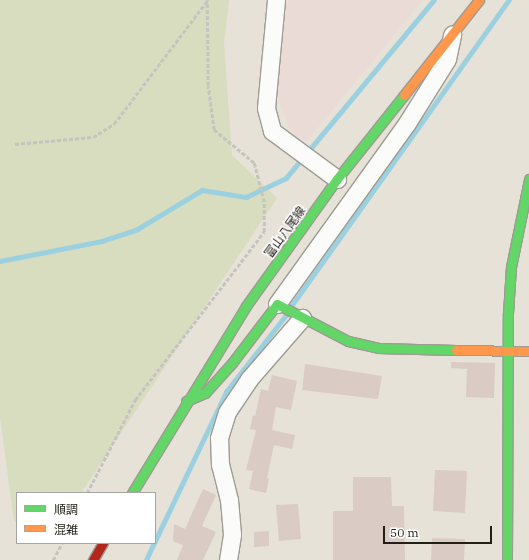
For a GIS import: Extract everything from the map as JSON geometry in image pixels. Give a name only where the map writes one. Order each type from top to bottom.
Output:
[{"type":"street","points":[[276,0],[266,108],[272,131],[338,179]]},
{"type":"street","name":"富山八尾線","points":[[133,492],[186,401],[246,306],[338,179],[479,0]]},
{"type":"street","points":[[186,401],[205,393],[281,307],[407,123],[447,59],[452,35]]},
{"type":"street","points":[[507,560],[508,313],[511,267],[526,209],[529,179]]},
{"type":"street","points":[[281,307],[348,341],[378,348],[529,351]]},
{"type":"street","points":[[228,560],[232,534],[228,500],[220,465],[221,431],[228,412],[249,379],[297,316]]},
{"type":"street","points":[[93,560],[102,544]]},
{"type":"path","points":[[15,144],[94,137],[114,124],[207,0]]},
{"type":"path","points":[[88,492],[134,400],[264,232],[264,202],[254,163],[214,130],[208,86],[207,0]]},
{"type":"path","points":[[53,560],[61,544]]},
{"type":"shaded area","points":[[284,0],[423,0],[306,142],[290,130],[274,86]]},
{"type":"green space","points":[[0,0],[229,0],[224,44],[232,155],[277,198],[82,492],[16,492],[16,522],[14,521],[0,417]]},
{"type":"building","points":[[451,362],[495,363],[494,398],[466,397],[467,369],[451,368]]},
{"type":"building","points":[[305,364],[382,376],[378,399],[302,390]]},
{"type":"building","points":[[272,375],[297,381],[291,410],[276,407],[272,430],[295,435],[292,449],[274,445],[267,478],[269,479],[266,493],[249,489],[253,471],[246,470],[256,430],[250,429],[253,415],[255,416],[261,389],[268,391]]},
{"type":"building","points":[[435,470],[467,471],[465,513],[433,511]]},
{"type":"building","points":[[353,477],[391,477],[392,506],[404,506],[405,560],[333,560],[333,511],[353,511]]},
{"type":"building","points":[[203,489],[216,495],[202,526],[216,532],[203,560],[177,560],[183,545],[173,541],[174,524],[185,529]]},
{"type":"building","points":[[298,504],[301,539],[279,541],[276,505]]},
{"type":"building","points":[[269,531],[269,546],[254,547],[254,532]]},
{"type":"building","points":[[432,538],[465,539],[464,560],[431,560]]},
{"type":"waterway","points":[[0,261],[102,241],[136,230],[202,190],[246,197],[286,178],[434,0]]},
{"type":"waterway","points":[[292,305],[509,0]]},
{"type":"waterway","points":[[156,539],[226,392],[286,315]]},
{"type":"waterway","points":[[146,560],[154,544]]},
{"type":"traffic: fast","points":[[133,492],[246,306],[337,179],[404,95]]},
{"type":"traffic: fast","points":[[507,560],[508,313],[511,267],[529,179]]},
{"type":"traffic: fast","points":[[186,401],[205,393],[232,363],[277,304],[348,341],[378,348],[456,350]]},
{"type":"traffic: slow","points":[[404,95],[479,0]]},
{"type":"traffic: slow","points":[[456,350],[529,351]]},
{"type":"traffic: jam","points":[[93,560],[102,544]]}]
